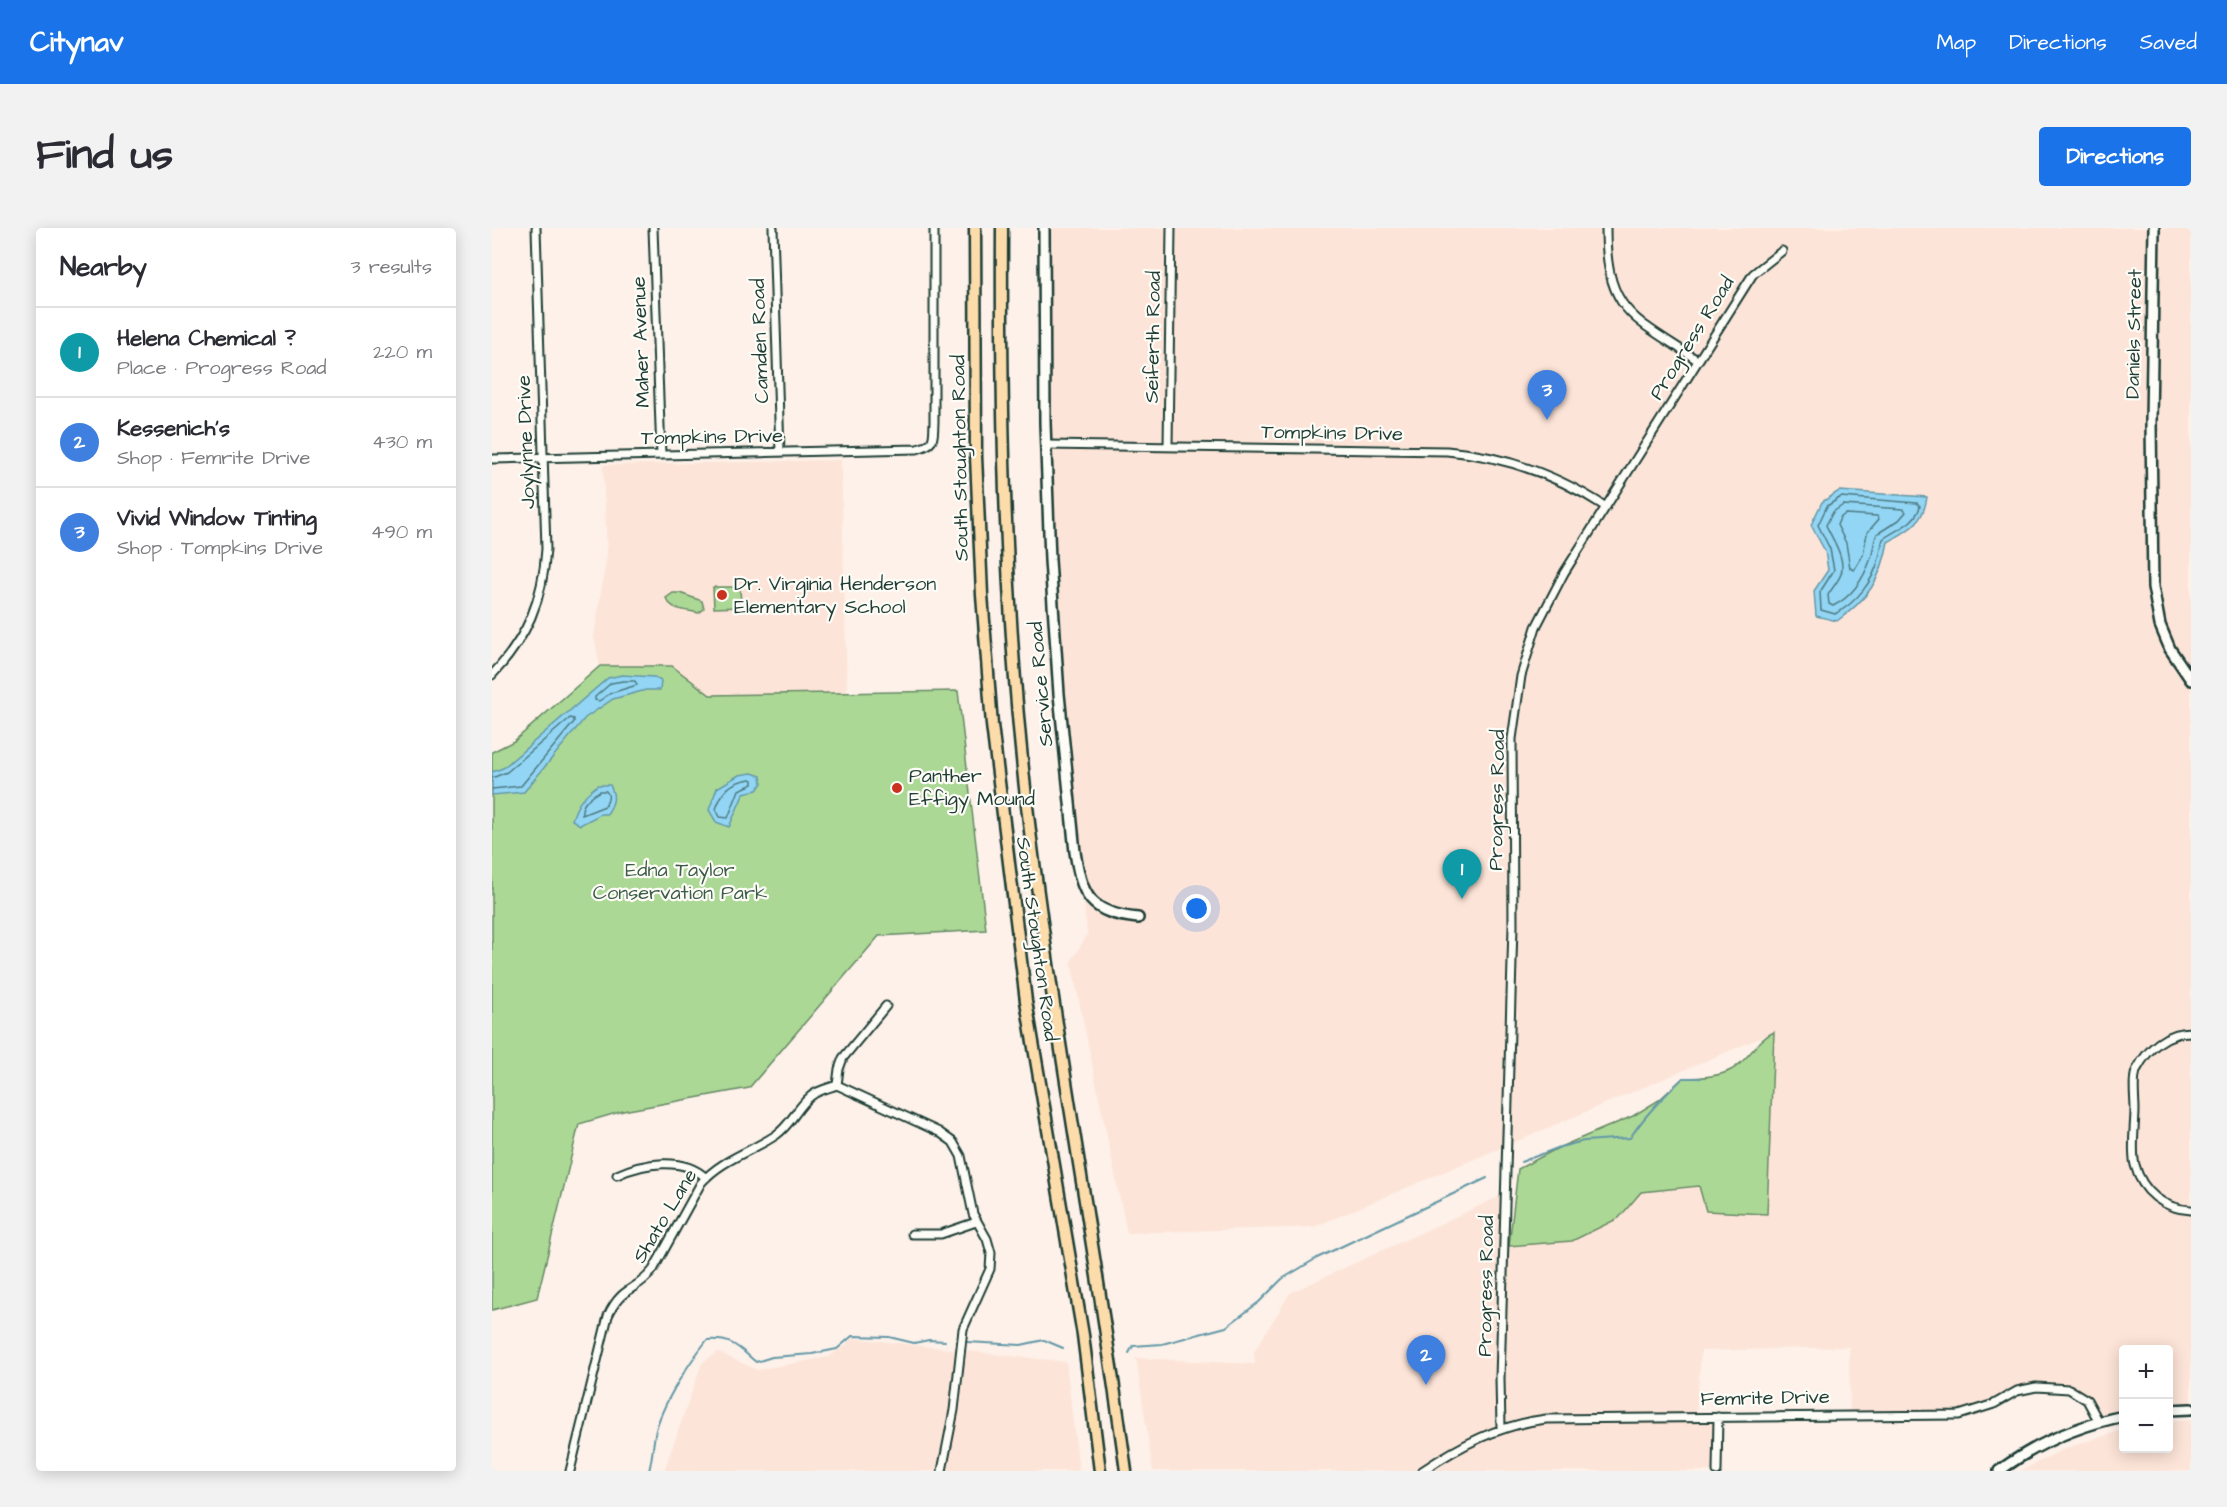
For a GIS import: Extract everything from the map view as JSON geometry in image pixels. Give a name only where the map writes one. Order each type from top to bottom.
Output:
[{"type":"main road","name":"South Stoughton Road","points":[[975,228],[976,465],[982,596],[993,736],[1024,990],[1084,1343],[1100,1471]]},
{"type":"main road","name":"South Stoughton Road","points":[[1002,228],[1004,493],[1014,674],[1026,802],[1052,993],[1105,1322],[1126,1471]]},
{"type":"street","name":"Joylynne Drive","points":[[492,675],[516,648],[534,612],[543,581],[546,549],[536,228]]},
{"type":"street","name":"Maher Avenue","points":[[653,228],[661,455]]},
{"type":"street","name":"Camden Road","points":[[772,228],[780,452]]},
{"type":"street","name":"Tompkins Drive","points":[[492,459],[917,449],[931,443],[934,422],[934,228]]},
{"type":"street","name":"Service Road","points":[[1044,228],[1045,423],[1049,538],[1057,662],[1079,878],[1089,898],[1097,906],[1114,915],[1138,918]]},
{"type":"street","name":"Seiferth Road","points":[[1168,447],[1171,228]]},
{"type":"street","points":[[1606,228],[1610,276],[1625,309],[1643,325],[1697,360]]},
{"type":"street","name":"Daniels Street","points":[[2154,228],[2151,441],[2153,587],[2160,625],[2170,649],[2191,680]]},
{"type":"street","name":"Progress Road","points":[[1501,1428],[1501,1350],[1513,926],[1513,726],[1521,676],[1536,627],[1564,573],[1753,274],[1782,251]]},
{"type":"street","name":"Tompkins Drive","points":[[1047,445],[1474,453],[1553,477],[1580,490],[1606,507]]},
{"type":"street","points":[[886,1006],[843,1058],[837,1085],[939,1132],[957,1147],[964,1167],[973,1214],[990,1246],[991,1261],[983,1286],[972,1305],[963,1329],[954,1410],[942,1471]]},
{"type":"street","points":[[2191,1032],[2173,1034],[2148,1052],[2135,1071],[2134,1164],[2145,1186],[2156,1199],[2177,1209],[2191,1210]]},
{"type":"street","name":"Shato Lane","points":[[570,1471],[612,1308],[623,1293],[642,1282],[653,1270],[706,1178],[729,1160],[776,1135],[812,1095],[837,1085]]},
{"type":"street","points":[[617,1175],[637,1167],[681,1164],[696,1170],[706,1178]]},
{"type":"street","points":[[912,1234],[941,1234],[976,1222]]},
{"type":"street","name":"Femrite Drive","points":[[1422,1471],[1462,1445],[1501,1428],[1525,1422],[1570,1418],[1959,1414],[1994,1404],[2017,1391],[2036,1387],[2069,1389],[2087,1400],[2099,1422]]},
{"type":"street","points":[[2173,1410],[2191,1409]]},
{"type":"street","points":[[1717,1471],[1718,1417]]},
{"type":"street","points":[[1999,1471],[2049,1441],[2099,1422],[2119,1417]]},
{"type":"shaded area","points":[[1044,228],[2191,228],[2191,1409],[2173,1410],[2173,1345],[2119,1345],[2119,1417],[2099,1422],[2087,1400],[2069,1389],[2036,1387],[1968,1412],[1850,1416],[1849,1347],[1701,1351],[1696,1417],[1718,1417],[1717,1471],[1153,1471],[1136,1358],[1255,1364],[1254,1352],[1290,1293],[1505,1194],[1504,1246],[1572,1241],[1619,1218],[1641,1192],[1699,1185],[1774,1032],[1314,1227],[1127,1233],[1071,962],[1087,935],[1050,560]]},
{"type":"shaded area","name":"Dr. Virginia Henderson Elementary School","points":[[841,460],[847,693],[710,695],[672,666],[600,666],[594,637],[607,554],[603,465]]},
{"type":"shaded area","points":[[852,1338],[1066,1362],[1079,1471],[664,1471],[702,1363],[718,1352],[757,1370],[828,1357],[845,1346]]},
{"type":"shaded area","points":[[2191,1420],[2191,1471],[2021,1471],[2066,1448],[2119,1431],[2119,1453],[2173,1453],[2173,1422]]},
{"type":"green space","points":[[713,587],[740,587],[741,607],[714,608]]},
{"type":"green space","points":[[673,593],[680,593],[702,601],[704,609],[699,613],[675,608],[666,598]]},
{"type":"green space","name":"Edna Taylor Conservation Park","points":[[600,666],[672,666],[710,695],[958,691],[986,930],[879,936],[749,1088],[623,1111],[579,1124],[537,1298],[492,1310],[492,752],[514,741]]},
{"type":"green space","points":[[1774,1032],[1767,1214],[1706,1211],[1699,1186],[1641,1192],[1619,1218],[1572,1241],[1509,1246],[1518,1169],[1560,1147],[1633,1116],[1659,1100],[1683,1078],[1714,1076],[1731,1070],[1762,1040]]},
{"type":"water","points":[[1839,491],[1927,497],[1919,520],[1888,542],[1872,588],[1857,605],[1837,621],[1816,616],[1814,591],[1828,570],[1825,551],[1811,525],[1822,502]]},
{"type":"water","points":[[622,675],[654,677],[661,681],[660,690],[646,690],[613,699],[585,718],[524,792],[492,795],[492,772],[503,768],[608,678]]},
{"type":"water","points":[[752,773],[761,776],[762,783],[757,790],[744,793],[729,827],[716,822],[709,810],[717,788],[739,775]]},
{"type":"water","points":[[598,785],[610,785],[614,797],[611,807],[607,814],[601,814],[580,825],[572,820],[576,809],[585,796]]},
{"type":"waterway","points":[[1521,1162],[1560,1147],[1584,1141],[1630,1138],[1655,1106],[1683,1078],[1701,1078]]},
{"type":"waterway","points":[[1129,1353],[1133,1346],[1162,1344],[1226,1327],[1259,1302],[1282,1279],[1317,1258],[1487,1178]]},
{"type":"waterway","points":[[649,1471],[655,1434],[663,1410],[684,1372],[707,1340],[729,1342],[756,1362],[772,1357],[812,1354],[837,1349],[852,1336],[889,1337],[914,1343],[929,1340],[945,1341]]},
{"type":"waterway","points":[[967,1342],[1021,1345],[1044,1340],[1063,1348]]},
{"type":"place","name":"Vivid Window Tinting","points":[[1547,420]]},
{"type":"place","name":"Dr. Virginia Henderson Elementary School","points":[[722,595]]},
{"type":"place","name":"Panther Effigy Mound","points":[[897,788]]},
{"type":"place","name":"Helena Chemical ?","points":[[1462,899]]},
{"type":"place","name":"Kessenich's","points":[[1426,1385]]}]
